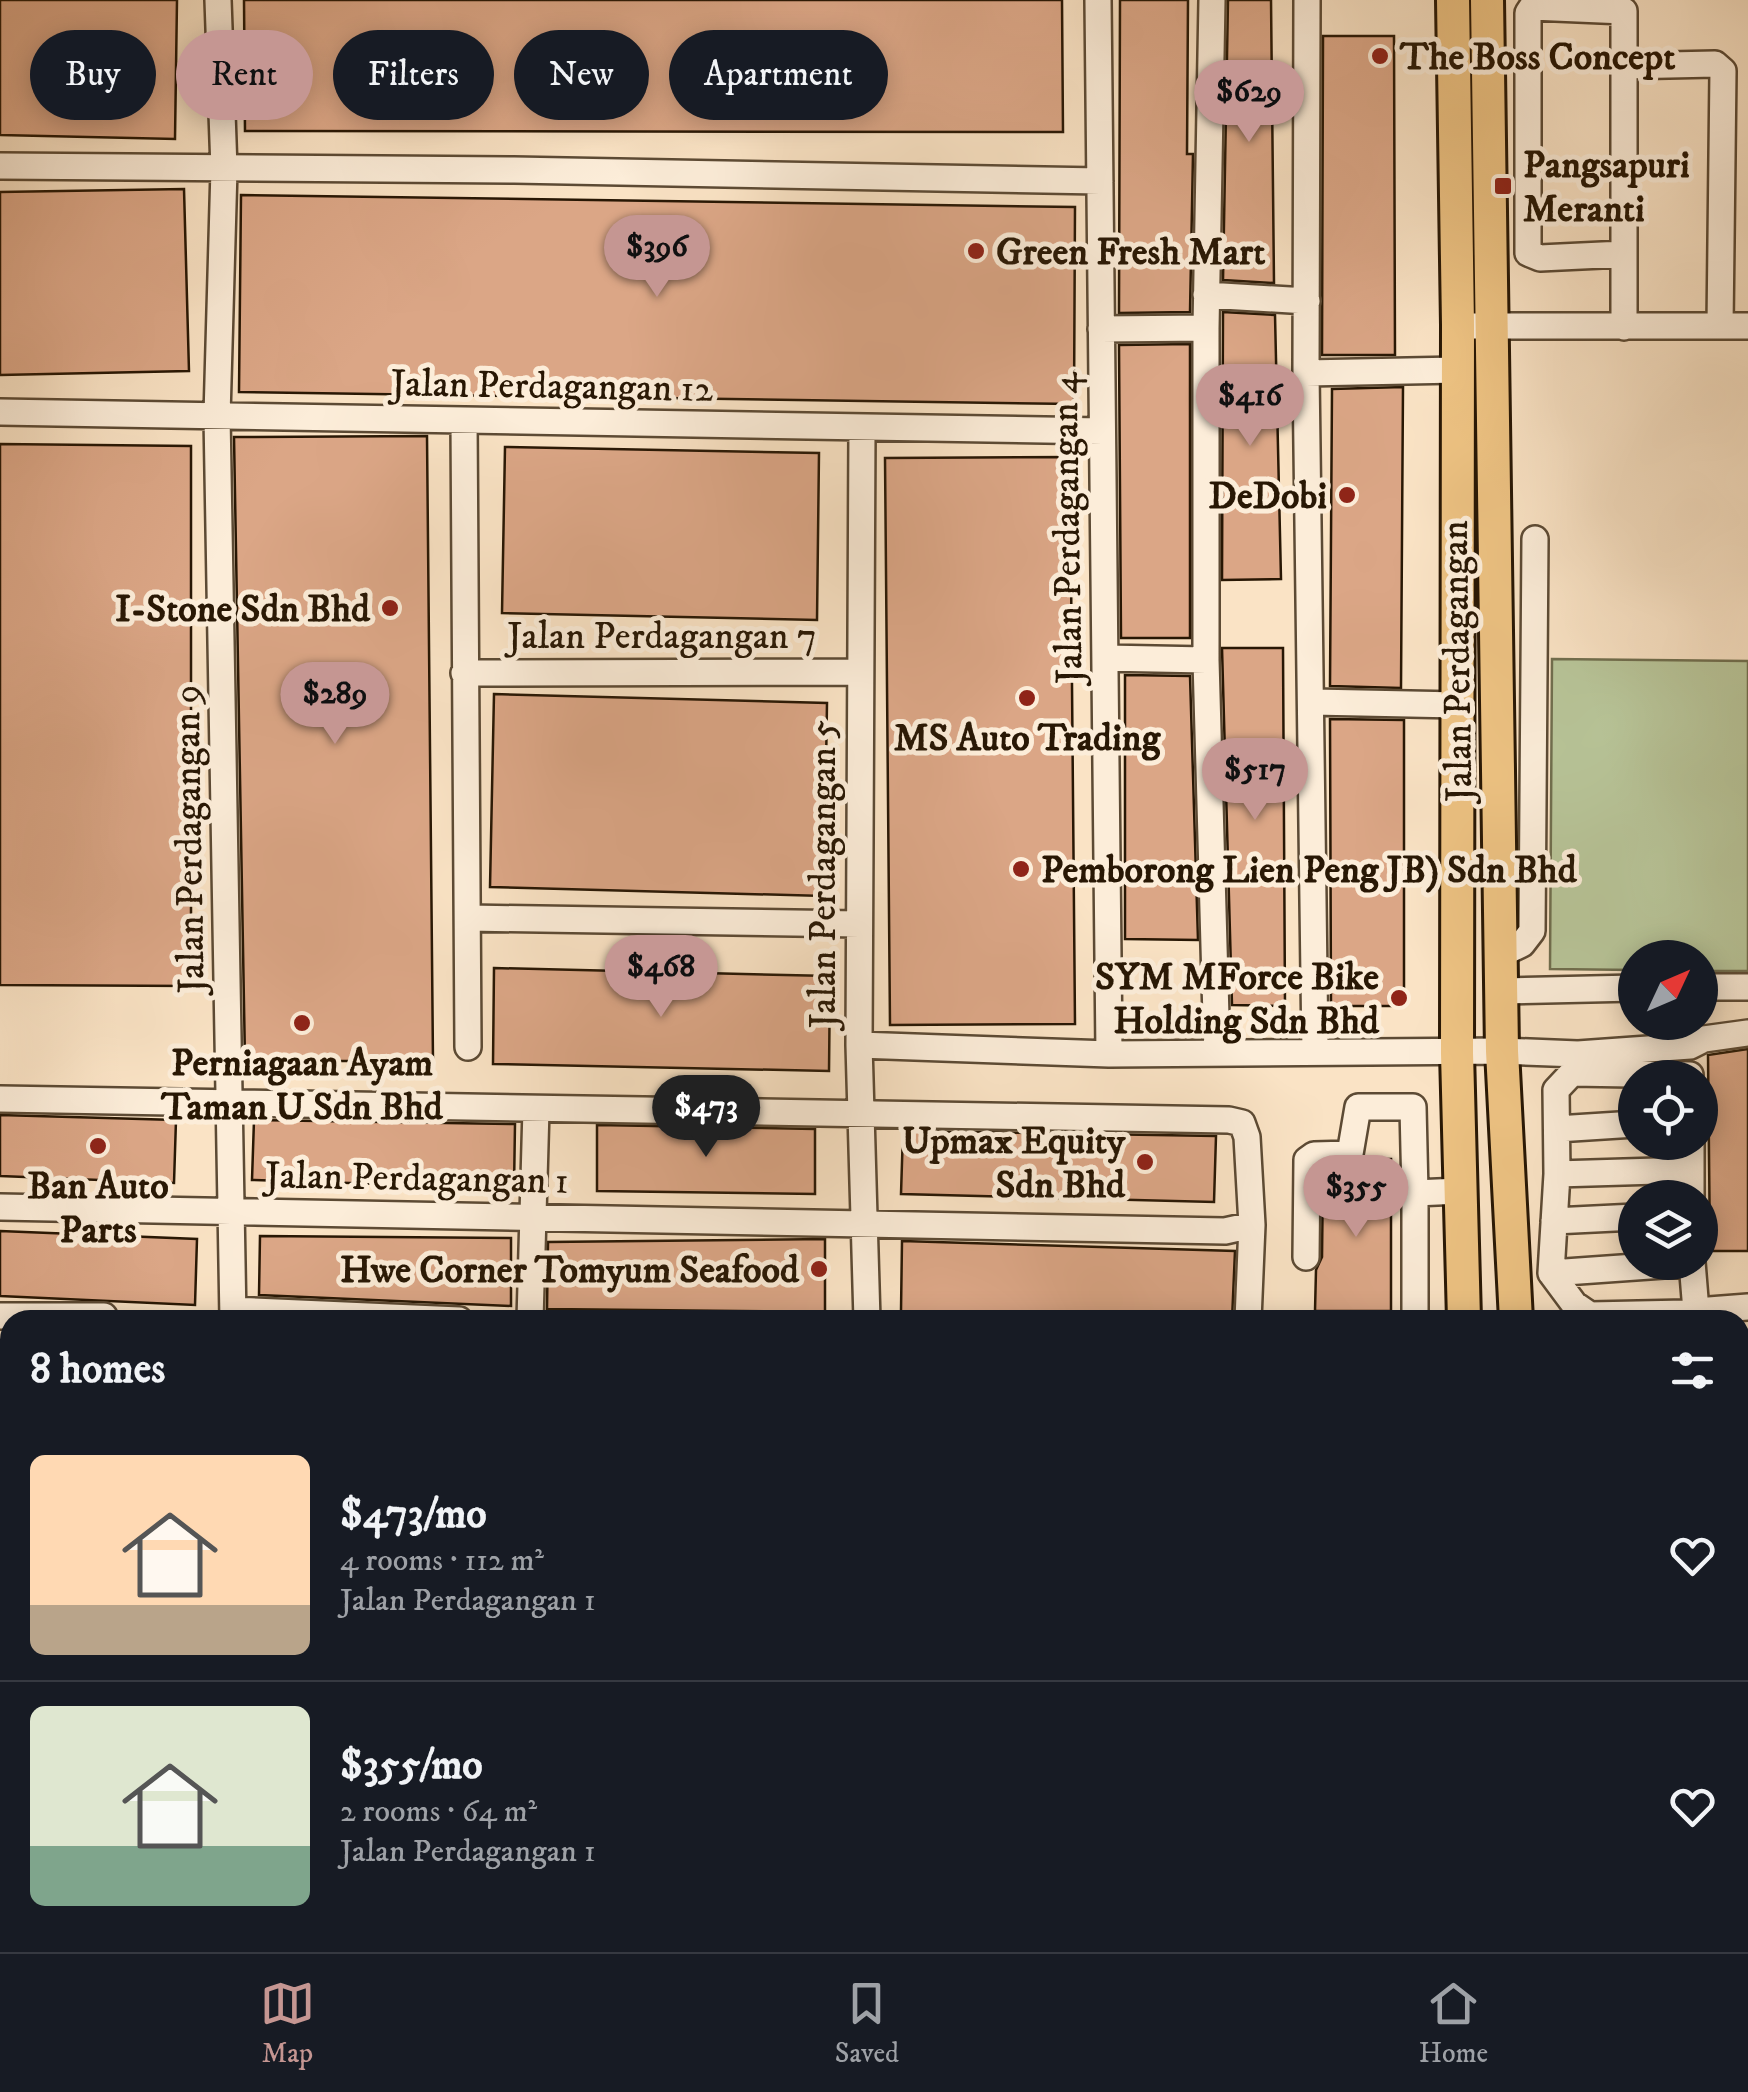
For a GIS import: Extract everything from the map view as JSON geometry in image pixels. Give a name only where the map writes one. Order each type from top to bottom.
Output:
[{"type":"main road","name":"Jalan Perdagangan","points":[[1453,0],[1496,647],[1502,1051],[1515,1310]]},
{"type":"main road","name":"Jalan Perdagangan","points":[[1463,1310],[1456,1053],[1458,370],[1474,326],[1487,0]]},
{"type":"street","name":"Jalan Perdagangan 9","points":[[218,0],[224,169],[217,416],[233,1310]]},
{"type":"street","name":"Jalan Perdagangan 4","points":[[1098,0],[1110,1054]]},
{"type":"street","points":[[1212,0],[1206,295],[1206,660],[1216,1053]]},
{"type":"street","points":[[1307,0],[1306,372],[1315,1052]]},
{"type":"street","points":[[1624,254],[1540,258],[1528,252],[1529,9],[1624,11],[1622,66],[1624,254],[1624,327]]},
{"type":"street","points":[[1622,66],[1715,64],[1723,71],[1720,326]]},
{"type":"street","points":[[0,166],[514,170],[1100,181]]},
{"type":"street","points":[[1206,295],[1307,301]]},
{"type":"street","points":[[1474,326],[1748,326]]},
{"type":"street","points":[[1101,328],[1206,328]]},
{"type":"street","points":[[1306,372],[1458,370]]},
{"type":"street","name":"Jalan Perdagangan 12","points":[[0,412],[1102,431]]},
{"type":"street","points":[[464,420],[468,1047]]},
{"type":"street","name":"Jalan Perdagangan 5","points":[[862,429],[859,1045],[866,1310]]},
{"type":"street","points":[[1501,954],[1522,944],[1532,930],[1535,538]]},
{"type":"street","points":[[1496,647],[1534,650]]},
{"type":"street","points":[[1105,658],[1206,660]]},
{"type":"street","name":"Jalan Perdagangan 7","points":[[464,673],[859,672]]},
{"type":"street","points":[[1312,702],[1458,704]]},
{"type":"street","points":[[468,918],[859,924]]},
{"type":"street","points":[[1718,987],[1748,986]]},
{"type":"street","points":[[1501,991],[1618,988]]},
{"type":"street","points":[[859,1045],[1110,1054],[1578,1054],[1690,1046],[1704,1039],[1748,1033]]},
{"type":"street","points":[[1690,1046],[1690,1060]]},
{"type":"street","points":[[1583,1310],[1551,1273],[1557,1174],[1556,1090],[1572,1073],[1618,1074]]},
{"type":"street","points":[[0,1099],[1229,1120],[1242,1123],[1246,1137],[1252,1226],[1248,1310]]},
{"type":"street","points":[[1306,1256],[1307,1160],[1314,1154],[1350,1154],[1358,1107],[1412,1107],[1415,1310]]},
{"type":"street","points":[[530,1310],[536,1108]]},
{"type":"street","points":[[1556,1129],[1618,1125]]},
{"type":"street","points":[[1691,1160],[1691,1180]]},
{"type":"street","points":[[1557,1174],[1691,1170]]},
{"type":"street","points":[[1416,1193],[1460,1192]]},
{"type":"street","name":"Jalan Perdagangan 1","points":[[0,1207],[1225,1231],[1252,1226]]},
{"type":"street","points":[[1554,1220],[1618,1218]]},
{"type":"street","points":[[1551,1273],[1618,1268]]},
{"type":"street","points":[[1693,1280],[1696,1310]]},
{"type":"street","points":[[1709,1310],[1748,1307]]},
{"type":"green space","points":[[1552,659],[1748,661],[1748,971],[1718,971],[1718,940],[1618,940],[1618,970],[1550,969]]},
{"type":"building","points":[[0,0],[177,0],[175,139],[0,135]]},
{"type":"building","points":[[244,0],[1062,0],[1063,132],[245,131],[245,120],[313,120],[313,30],[244,30]]},
{"type":"building","points":[[1120,0],[1188,0],[1187,154],[1193,154],[1190,312],[1119,313]]},
{"type":"building","points":[[1228,0],[1271,0],[1274,283],[1223,280]]},
{"type":"building","points":[[1323,36],[1394,36],[1395,355],[1322,355]]},
{"type":"building","points":[[184,189],[189,371],[0,375],[0,192]]},
{"type":"building","points":[[241,195],[1075,207],[1074,404],[239,392]]},
{"type":"building","points":[[1223,312],[1275,315],[1281,579],[1222,580]]},
{"type":"building","points":[[1190,344],[1190,638],[1121,638],[1119,345]]},
{"type":"building","points":[[1403,387],[1401,688],[1330,686],[1332,389]]},
{"type":"building","points":[[427,436],[433,1061],[245,1061],[234,437]]},
{"type":"building","points":[[0,444],[191,446],[191,986],[0,985]]},
{"type":"building","points":[[505,447],[819,453],[817,620],[502,613]]},
{"type":"building","points":[[1070,457],[1075,1024],[890,1025],[885,458]]},
{"type":"building","points":[[1222,648],[1283,648],[1285,1006],[1232,1005]]},
{"type":"building","points":[[1125,675],[1190,676],[1198,940],[1125,939]]},
{"type":"building","points":[[494,694],[827,703],[824,896],[490,887]]},
{"type":"building","points":[[1330,719],[1404,720],[1404,1006],[1331,1006]]},
{"type":"building","points":[[494,968],[830,976],[829,1071],[493,1064]]},
{"type":"building","points":[[1748,1049],[1748,1251],[1718,1251],[1718,1180],[1709,1180],[1709,1160],[1718,1160],[1718,1060],[1708,1060],[1708,1055]]},
{"type":"building","points":[[0,1115],[176,1120],[174,1183],[0,1176]]},
{"type":"building","points":[[254,1120],[515,1124],[514,1188],[252,1180]]},
{"type":"building","points":[[597,1125],[815,1129],[815,1194],[597,1191]]},
{"type":"building","points":[[903,1131],[1216,1136],[1214,1202],[901,1194]]},
{"type":"building","points":[[1365,1159],[1391,1159],[1391,1310],[1315,1310],[1316,1270],[1322,1257],[1323,1171],[1357,1169]]},
{"type":"building","points":[[0,1231],[197,1239],[195,1305],[0,1296]]},
{"type":"building","points":[[260,1236],[511,1238],[511,1306],[259,1295]]},
{"type":"building","points":[[825,1239],[825,1310],[547,1309],[548,1242]]},
{"type":"building","points":[[902,1241],[1235,1251],[1232,1310],[901,1310]]},
{"type":"place","name":"The Boss Concept","points":[[1380,56]]},
{"type":"place","name":"Pangsapuri Meranti","points":[[1503,186]]},
{"type":"place","name":"Green Fresh Mart","points":[[976,251]]},
{"type":"place","name":"DeDobi","points":[[1347,495]]},
{"type":"place","name":"I-Stone Sdn Bhd","points":[[390,608]]},
{"type":"place","name":"MS Auto Trading","points":[[1027,698]]},
{"type":"place","name":"Pemborong Lien Peng JB) Sdn Bhd","points":[[1021,869]]},
{"type":"place","name":"SYM MForce Bike Holding Sdn Bhd","points":[[1399,998]]},
{"type":"place","name":"Perniagaan Ayam Taman U Sdn Bhd","points":[[302,1023]]},
{"type":"place","name":"Ban Auto Parts","points":[[98,1146]]},
{"type":"place","name":"Upmax Equity Sdn Bhd","points":[[1145,1162]]},
{"type":"place","name":"Hwe Corner Tomyum Seafood","points":[[819,1269]]}]
